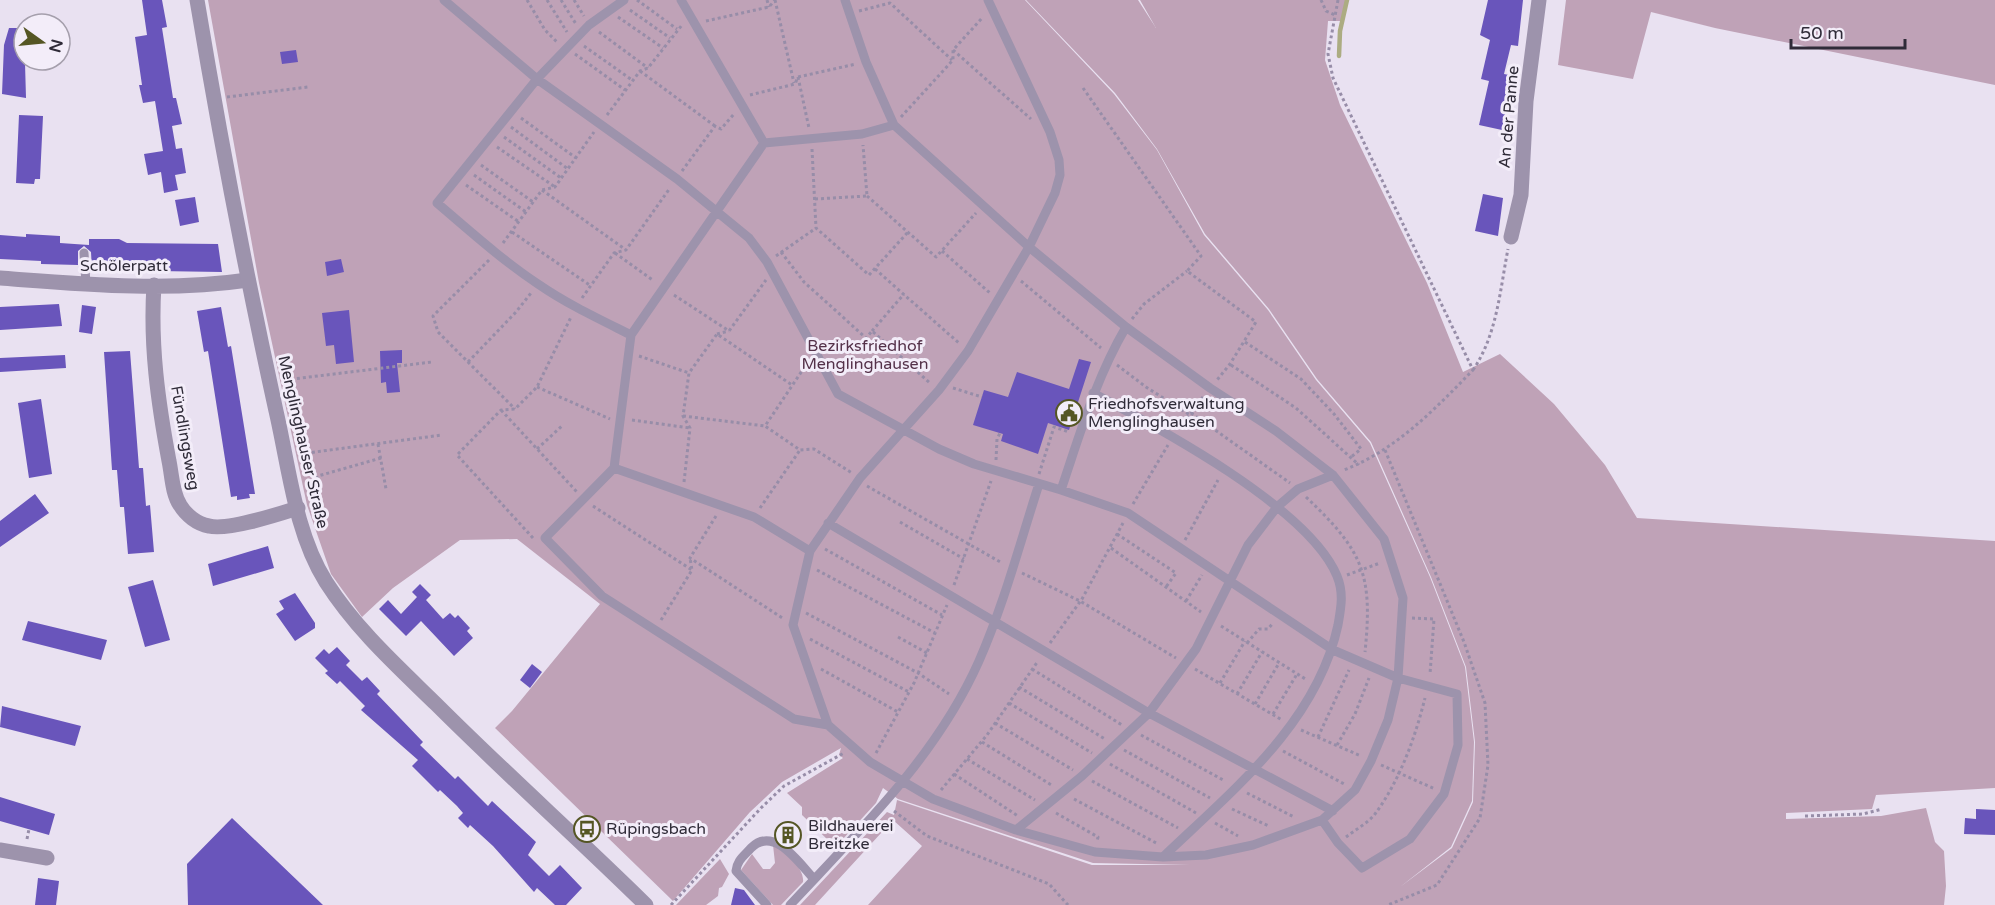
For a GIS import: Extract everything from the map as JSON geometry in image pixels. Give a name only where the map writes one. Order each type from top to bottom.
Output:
[{"type":"street","name":"Menglinghauser Straße","points":[[197,0],[248,280],[286,456],[309,549],[356,625],[514,782],[646,905]]},
{"type":"street","name":"An der Panne","points":[[1511,237],[1521,195],[1526,101],[1539,0]]},
{"type":"street","name":"Schölerpatt","points":[[0,278],[86,284],[154,285],[226,283],[248,280]]},
{"type":"street","name":"Fündlingsweg","points":[[154,285],[152,327],[154,371],[179,505],[197,522],[211,527],[275,515],[298,508]]},
{"type":"street","points":[[0,850],[47,858]]},
{"type":"lane","points":[[444,0],[537,79],[677,179],[718,210],[749,238],[767,262],[838,394],[939,449],[995,471],[1128,513],[1333,650],[1398,678],[1457,694],[1458,745],[1444,794],[1410,839],[1362,868],[1338,843],[1322,820]]},
{"type":"lane","points":[[681,0],[764,143]]},
{"type":"lane","points":[[845,0],[866,62],[894,126],[1029,247],[1126,327],[1210,388],[1276,431],[1333,475],[1383,539],[1402,598],[1398,678],[1388,720],[1371,761],[1355,790],[1322,820],[1253,845],[1206,855],[1097,852],[1016,830],[933,799],[870,762],[828,725],[803,658],[794,628],[796,608],[813,547],[859,480],[941,388],[968,351],[1029,247],[1055,193],[1060,175],[1059,160],[1050,132],[990,4]]},
{"type":"lane","points":[[622,1],[589,25],[537,79],[437,202],[496,253],[538,284],[576,308],[631,335]]},
{"type":"lane","points":[[828,725],[794,719],[602,596],[545,538],[614,468],[631,335],[764,143],[862,134],[894,126]]},
{"type":"lane","points":[[84,253],[86,284]]},
{"type":"lane","points":[[1061,490],[1093,393],[1109,356],[1126,327]]},
{"type":"lane","points":[[1093,393],[1174,436],[1277,507],[1323,552],[1337,577],[1343,602],[1333,650],[1316,686],[1292,725],[1254,769],[1166,854]]},
{"type":"lane","points":[[614,468],[754,517],[813,547]]},
{"type":"lane","points":[[1016,830],[1062,792],[1149,713],[1196,649],[1248,545],[1277,507],[1298,489],[1333,475]]},
{"type":"lane","points":[[790,905],[903,782],[958,701],[995,622],[1037,483]]},
{"type":"lane","points":[[828,523],[995,622],[1004,625],[1149,713],[1333,811]]},
{"type":"lane","points":[[767,905],[736,871],[737,863],[756,843],[766,840],[781,845],[814,879]]},
{"type":"path","points":[[527,0],[545,30],[572,42],[632,80]]},
{"type":"path","points":[[548,0],[572,42],[626,90]]},
{"type":"path","points":[[561,0],[572,42]]},
{"type":"path","points":[[574,0],[589,25],[648,68]]},
{"type":"path","points":[[637,0],[677,28]]},
{"type":"path","points":[[768,0],[769,7]]},
{"type":"path","points":[[515,409],[438,332],[433,316],[496,253],[542,190],[555,187],[632,80],[640,70],[648,68],[677,28],[694,21],[769,7],[775,0]]},
{"type":"path","points":[[775,0],[795,84]]},
{"type":"path","points":[[1321,0],[1326,11],[1335,15]]},
{"type":"path","points":[[1338,0],[1328,54],[1333,78],[1473,370]]},
{"type":"path","points":[[622,1],[670,38]]},
{"type":"path","points":[[849,13],[891,1],[953,60]]},
{"type":"path","points":[[894,126],[953,60],[953,50],[990,4]]},
{"type":"path","points":[[609,11],[663,48]]},
{"type":"path","points":[[953,50],[1044,130],[1050,132]]},
{"type":"path","points":[[798,77],[866,62]]},
{"type":"path","points":[[640,70],[721,129],[730,117],[744,106]]},
{"type":"path","points":[[795,84],[798,77]]},
{"type":"path","points":[[798,77],[812,138],[816,228],[869,275],[908,232]]},
{"type":"path","points":[[739,98],[795,84]]},
{"type":"path","points":[[214,98],[308,87]]},
{"type":"path","points":[[1083,88],[1201,256],[1187,271],[1144,304],[1126,327]]},
{"type":"path","points":[[511,111],[576,158]]},
{"type":"path","points":[[503,122],[568,169]]},
{"type":"path","points":[[545,538],[535,541],[457,455],[501,410],[515,409],[537,387],[576,308],[591,286],[614,253],[626,250],[715,126]]},
{"type":"path","points":[[496,130],[561,178]]},
{"type":"path","points":[[862,134],[867,196],[936,257],[983,205]]},
{"type":"path","points":[[488,140],[555,187]]},
{"type":"path","points":[[473,159],[533,202]]},
{"type":"path","points":[[465,168],[526,212]]},
{"type":"path","points":[[457,178],[519,222]]},
{"type":"path","points":[[542,190],[626,250]]},
{"type":"path","points":[[815,199],[867,196]]},
{"type":"path","points":[[767,262],[816,228]]},
{"type":"path","points":[[512,232],[591,286]]},
{"type":"path","points":[[1230,364],[1296,408],[1359,465],[1385,450],[1436,409],[1473,370],[1485,351],[1491,333],[1511,237]]},
{"type":"path","points":[[942,251],[999,300]]},
{"type":"path","points":[[781,252],[804,282],[866,338],[904,294]]},
{"type":"path","points":[[614,253],[729,331]]},
{"type":"path","points":[[875,269],[968,351]]},
{"type":"path","points":[[933,799],[981,742],[1080,601],[1128,513],[1174,436],[1230,364],[1256,322],[1187,271]]},
{"type":"path","points":[[682,491],[690,428],[683,416],[689,373],[717,334],[729,331],[772,272]]},
{"type":"path","points":[[1013,274],[1146,387],[1190,415]]},
{"type":"path","points":[[468,362],[516,312],[538,284]]},
{"type":"path","points":[[872,331],[941,388],[982,397]]},
{"type":"path","points":[[717,334],[792,385]]},
{"type":"path","points":[[1244,342],[1301,379],[1335,414],[1361,449],[1351,457]]},
{"type":"path","points":[[628,352],[689,373]]},
{"type":"path","points":[[765,426],[814,353]]},
{"type":"path","points":[[289,379],[432,362]]},
{"type":"path","points":[[537,387],[619,421],[690,428]]},
{"type":"path","points":[[501,410],[584,500],[692,570]]},
{"type":"path","points":[[683,416],[765,426],[800,450],[814,449],[859,480],[1012,569],[1080,601],[1292,725],[1444,794]]},
{"type":"path","points":[[537,449],[563,425]]},
{"type":"path","points":[[1037,483],[1054,426],[1080,435]]},
{"type":"path","points":[[870,762],[909,692],[951,594],[995,471],[997,439],[1000,433]]},
{"type":"path","points":[[286,456],[442,435]]},
{"type":"path","points":[[378,444],[386,489]]},
{"type":"path","points":[[754,517],[800,450]]},
{"type":"path","points":[[317,502],[314,482],[318,476],[381,458]]},
{"type":"path","points":[[1180,549],[1223,470]]},
{"type":"path","points":[[654,630],[692,570],[690,558],[723,505]]},
{"type":"path","points":[[900,522],[964,559]]},
{"type":"path","points":[[1117,534],[1176,573],[1166,588]]},
{"type":"path","points":[[813,547],[942,615]]},
{"type":"path","points":[[690,558],[794,628],[909,692]]},
{"type":"path","points":[[1337,577],[1390,560]]},
{"type":"path","points":[[807,565],[935,633]]},
{"type":"path","points":[[1186,602],[1207,566]]},
{"type":"path","points":[[796,608],[918,673],[958,701]]},
{"type":"path","points":[[1220,683],[1246,642],[1259,629],[1268,629],[1279,614]]},
{"type":"path","points":[[898,637],[927,653]]},
{"type":"path","points":[[1237,694],[1262,652]]},
{"type":"path","points":[[803,658],[898,712]]},
{"type":"path","points":[[1318,737],[1353,660]]},
{"type":"path","points":[[1255,704],[1279,663]]},
{"type":"path","points":[[1337,746],[1355,714],[1373,668]]},
{"type":"path","points":[[1273,714],[1297,674]]},
{"type":"path","points":[[981,742],[1166,854]]},
{"type":"path","points":[[1274,746],[1355,790]]},
{"type":"path","points":[[671,905],[761,807],[784,786],[838,754],[857,751]]},
{"type":"path","points":[[967,759],[1098,837],[1097,852]]},
{"type":"path","points":[[954,774],[1026,821]]},
{"type":"path","points":[[1338,843],[1374,815],[1398,774]]},
{"type":"path","points":[[1236,787],[1308,825]]},
{"type":"path","points":[[885,802],[911,826],[953,848],[1049,884],[1068,905]]},
{"type":"path","points":[[1219,803],[1285,833]]},
{"type":"path","points":[[1804,816],[1863,814],[1882,808]]},
{"type":"path","points":[[1204,817],[1253,845]]},
{"type":"path","points":[[906,832],[911,826]]},
{"type":"green space","name":"Bezirksfriedhof Menglinghausen","points":[[208,0],[1025,0],[1114,94],[1157,150],[1204,235],[1268,310],[1316,380],[1370,443],[1430,577],[1465,667],[1474,742],[1472,801],[1451,847],[1400,887],[1452,848],[1473,802],[1475,742],[1466,667],[1431,577],[1371,442],[1317,379],[1269,309],[1205,234],[1157,149],[1115,93],[1026,0],[1138,0],[1156,28],[1140,0],[1346,0],[1341,21],[1328,21],[1325,60],[1340,105],[1427,283],[1463,372],[1500,354],[1554,404],[1605,465],[1637,518],[1995,541],[1995,788],[1876,795],[1872,809],[1786,813],[1786,819],[1881,816],[1926,808],[1935,842],[1944,851],[1946,886],[1944,905],[868,905],[922,846],[893,820],[815,905],[800,905],[887,812],[894,815],[897,800],[1092,865],[1190,865],[1093,863],[898,799],[883,788],[876,803],[831,852],[829,841],[802,815],[802,807],[787,793],[843,758],[839,755],[841,748],[782,782],[750,812],[673,901],[495,728],[512,711],[600,604],[517,539],[460,540],[393,588],[362,617],[331,574],[307,505],[259,283]]},
{"type":"green space","points":[[1566,0],[1995,0],[1995,85],[1715,28],[1651,12],[1633,79],[1558,65]]},
{"type":"green space","points":[[773,845],[793,860],[803,877],[803,882],[781,905],[773,905],[741,870],[752,854],[763,869],[770,869],[775,863]]},
{"type":"green space","points":[[720,859],[729,874],[722,887],[719,888],[718,896],[706,905],[676,905]]},
{"type":"building","points":[[142,0],[162,0],[167,27],[162,28],[173,98],[176,98],[182,124],[172,126],[176,149],[182,148],[186,173],[175,175],[178,190],[164,193],[161,172],[148,175],[144,154],[163,151],[155,101],[143,103],[139,85],[142,85],[135,37],[147,35]]},
{"type":"building","points":[[1488,0],[1523,0],[1518,46],[1511,45],[1504,74],[1509,75],[1505,94],[1509,95],[1502,130],[1479,125],[1489,81],[1481,79],[1490,40],[1480,35]]},
{"type":"building","points":[[9,28],[12,28],[12,72],[25,72],[26,98],[2,94],[4,45]]},
{"type":"building","points":[[296,50],[298,62],[282,64],[280,52]]},
{"type":"building","points":[[19,115],[43,116],[40,179],[35,179],[34,184],[16,183]]},
{"type":"building","points":[[1483,194],[1503,198],[1498,236],[1475,231]]},
{"type":"building","points":[[195,197],[199,222],[180,226],[175,200]]},
{"type":"building","points":[[26,234],[60,236],[60,243],[89,245],[89,239],[119,239],[127,243],[218,244],[222,272],[92,270],[91,252],[84,246],[78,251],[78,265],[41,264],[41,261],[0,259],[0,235],[26,237]]},
{"type":"building","points":[[341,259],[344,272],[327,276],[325,262]]},
{"type":"building","points":[[59,304],[62,326],[0,330],[0,307]]},
{"type":"building","points":[[82,305],[96,307],[92,334],[79,332]]},
{"type":"building","points":[[221,307],[228,347],[231,346],[255,494],[249,494],[250,498],[237,500],[237,496],[231,497],[208,351],[204,352],[197,311]]},
{"type":"building","points":[[349,310],[354,362],[336,364],[334,345],[326,346],[322,313]]},
{"type":"building","points":[[402,350],[402,363],[397,363],[400,392],[387,393],[386,382],[381,383],[380,351]]},
{"type":"building","points":[[130,351],[139,468],[143,468],[146,506],[150,505],[154,552],[128,554],[124,507],[120,507],[117,470],[112,470],[104,352]]},
{"type":"building","points":[[65,355],[66,368],[0,372],[0,358]]},
{"type":"building","points":[[1079,359],[1091,362],[1069,430],[1048,423],[1038,454],[1001,441],[1003,434],[973,425],[984,390],[1008,397],[1017,372],[1069,389]]},
{"type":"building","points":[[41,399],[52,474],[29,478],[18,403]]},
{"type":"building","points":[[35,494],[49,513],[0,547],[0,521]]},
{"type":"building","points":[[268,546],[274,568],[213,586],[208,564]]},
{"type":"building","points":[[153,580],[170,640],[145,647],[128,587]]},
{"type":"building","points":[[420,584],[431,595],[426,600],[443,619],[450,613],[455,618],[458,615],[470,628],[467,631],[473,638],[454,656],[421,621],[406,636],[379,609],[388,600],[401,614],[417,597],[412,592]]},
{"type":"building","points":[[295,593],[315,623],[315,628],[295,641],[276,614],[284,609],[279,601]]},
{"type":"building","points":[[28,621],[107,640],[101,660],[22,640]]},
{"type":"building","points":[[337,647],[350,661],[346,665],[362,681],[367,677],[380,691],[377,694],[423,742],[420,745],[455,779],[458,776],[488,806],[492,801],[536,842],[528,855],[549,876],[560,865],[582,888],[566,905],[555,905],[537,888],[534,892],[493,846],[470,825],[468,828],[458,818],[463,813],[457,806],[440,790],[438,792],[412,766],[418,760],[361,710],[365,706],[340,681],[337,684],[325,673],[328,671],[315,658],[324,649],[329,654]]},
{"type":"building","points":[[532,664],[542,672],[530,688],[520,680]]},
{"type":"building","points":[[2,706],[81,726],[75,746],[0,727]]},
{"type":"building","points":[[0,797],[55,814],[49,835],[0,821]]},
{"type":"building","points":[[1976,809],[1995,810],[1995,835],[1964,834],[1965,818],[1976,819]]},
{"type":"building","points":[[232,818],[323,905],[188,905],[187,864]]},
{"type":"building","name":"Bildhauerei Breitzke","points":[[788,824],[799,835],[790,844],[777,835]]},
{"type":"building","points":[[38,878],[59,881],[56,905],[35,905]]},
{"type":"building","points":[[735,888],[744,890],[755,905],[731,905]]},
{"type":"waterway","points":[[1339,56],[1340,31],[1347,0]]},
{"type":"place","name":"Friedhofsverwaltung Menglinghausen","points":[[1069,413]]},
{"type":"place","name":"Rüpingsbach","points":[[587,829]]},
{"type":"place","name":"Bildhauerei Breitzke","points":[[788,835]]}]
